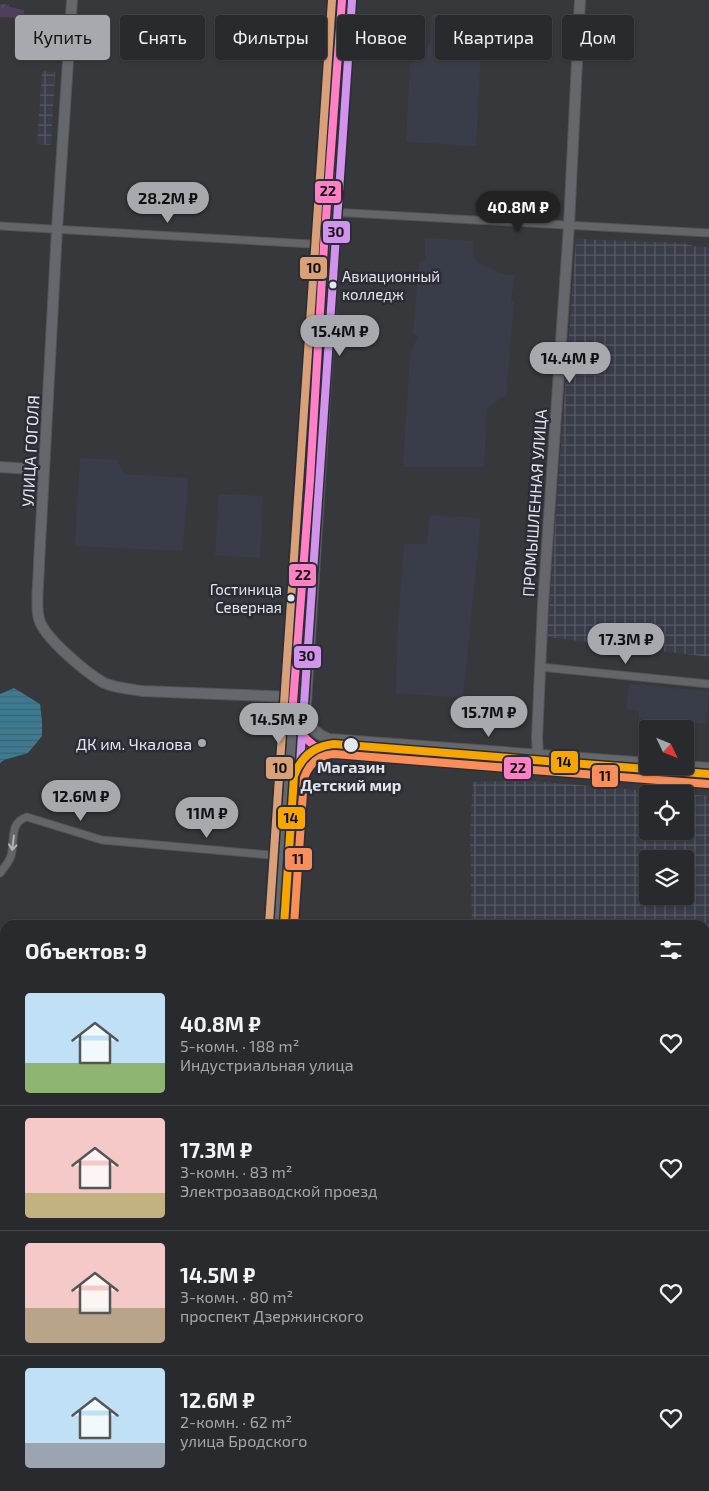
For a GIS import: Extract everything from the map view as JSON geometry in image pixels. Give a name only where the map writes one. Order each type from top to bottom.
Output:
[{"type":"main road","name":"УЛИЦА ГОГОЛЯ","points":[[72,0],[44,470],[38,616],[41,627],[64,652],[103,682],[117,688],[142,691],[294,697]]},
{"type":"main road","points":[[332,212],[342,0]]},
{"type":"main road","points":[[279,920],[315,400],[350,0]]},
{"type":"main road","name":"ПРОМЫШЛЕННАЯ УЛИЦА","points":[[539,769],[537,754],[544,585],[569,225],[580,0]]},
{"type":"main road","points":[[292,920],[306,713],[329,245]]},
{"type":"main road","points":[[0,467],[44,470]]},
{"type":"main road","points":[[306,713],[309,724],[313,729],[329,739],[639,762]]},
{"type":"main road","points":[[293,714],[304,737],[313,746],[329,753],[709,783]]},
{"type":"main road","points":[[289,778],[296,761],[303,754],[313,746],[329,739]]},
{"type":"main road","points":[[302,776],[313,760],[329,753]]},
{"type":"main road","points":[[694,767],[709,768]]},
{"type":"street","points":[[332,212],[709,233]]},
{"type":"street","points":[[0,226],[329,245]]},
{"type":"street","points":[[540,667],[709,684]]},
{"type":"street","points":[[0,873],[11,857],[15,824],[20,819],[27,817],[102,840],[270,855],[284,851]]},
{"type":"shaded area","points":[[432,14],[483,15],[435,15],[435,60],[481,60],[476,146],[406,142],[410,63],[415,60],[425,60],[425,53],[430,42]]},
{"type":"shaded area","points":[[42,71],[55,72],[51,145],[37,144]]},
{"type":"shaded area","points":[[425,238],[474,241],[473,258],[479,263],[502,274],[515,275],[511,301],[514,302],[506,395],[487,408],[484,467],[403,467],[410,353],[418,337],[413,333],[419,263],[425,259]]},
{"type":"shaded area","points":[[576,239],[682,243],[698,247],[709,247],[709,657],[547,637]]},
{"type":"shaded area","points":[[80,458],[117,460],[124,474],[188,478],[183,551],[75,546]]},
{"type":"shaded area","points":[[219,494],[263,496],[260,558],[215,555]]},
{"type":"shaded area","points":[[430,515],[481,518],[463,698],[396,693],[398,622],[404,544],[427,544]]},
{"type":"shaded area","points":[[629,684],[709,691],[706,724],[694,723],[694,720],[639,719],[639,711],[626,709]]},
{"type":"shaded area","points":[[520,780],[639,790],[639,840],[694,840],[694,795],[709,796],[709,920],[472,920],[470,830],[473,782]]},
{"type":"green space","points":[[0,4],[24,10],[24,15],[15,15],[15,18],[0,17]]},
{"type":"water","points":[[14,688],[40,704],[42,736],[28,753],[0,763],[0,694]]},
{"type":"transit line","name":"10","points":[[269,920],[332,0]]},
{"type":"transit line","name":"22","points":[[342,0],[293,703],[293,712],[298,728],[314,745],[329,753],[709,783]]},
{"type":"transit line","name":"30","points":[[289,920],[352,1]]},
{"type":"transit line","name":"14","points":[[284,920],[294,776],[304,758],[320,747],[334,744],[709,774]]},
{"type":"transit line","name":"30","points":[[298,782],[312,762],[321,754],[333,748]]},
{"type":"transit line","name":"11","points":[[294,920],[304,778],[315,761],[324,756],[334,754],[708,784]]},
{"type":"place","name":"Авиационный колледж","points":[[333,285]]},
{"type":"place","name":"Гостиница Северная","points":[[291,598]]},
{"type":"place","name":"ДК им. Чкалова","points":[[202,743]]},
{"type":"place","name":"Магазин Детский мир","points":[[351,745]]}]
